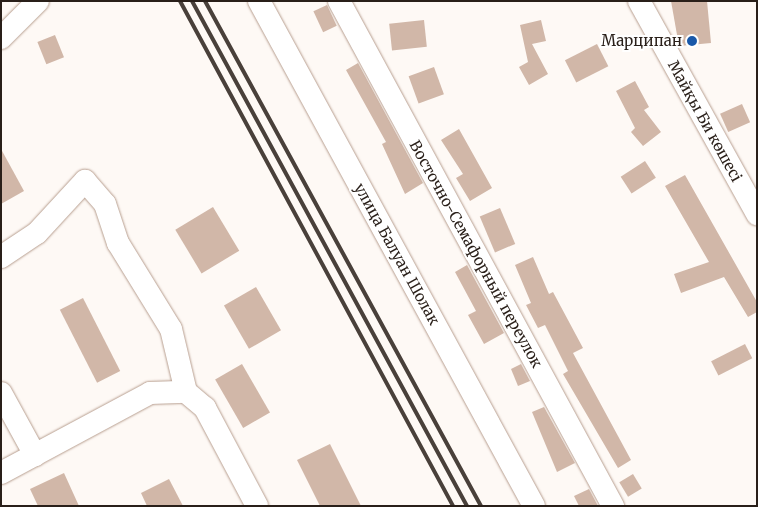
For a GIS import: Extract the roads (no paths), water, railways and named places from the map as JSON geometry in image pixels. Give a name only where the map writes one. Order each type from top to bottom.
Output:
[{"type":"street","points":[[1,38],[38,1]]},
{"type":"street","name":"улица Балуан Шолак","points":[[259,1],[534,506]]},
{"type":"street","name":"Восточно-Семафорный переулок","points":[[338,1],[612,506]]},
{"type":"street","name":"Майқы Би көшесі","points":[[639,1],[757,214]]},
{"type":"street","points":[[1,257],[37,233],[85,181],[105,204],[118,243],[171,329],[186,392],[205,408],[257,506]]},
{"type":"street","points":[[1,473],[150,393],[186,392]]},
{"type":"street","points":[[1,394],[35,455]]},
{"type":"railway","points":[[180,1],[453,506]]},
{"type":"railway","points":[[192,1],[467,506]]},
{"type":"railway","points":[[205,1],[481,506]]},
{"type":"place","name":"Марципан","points":[[692,41]]}]
